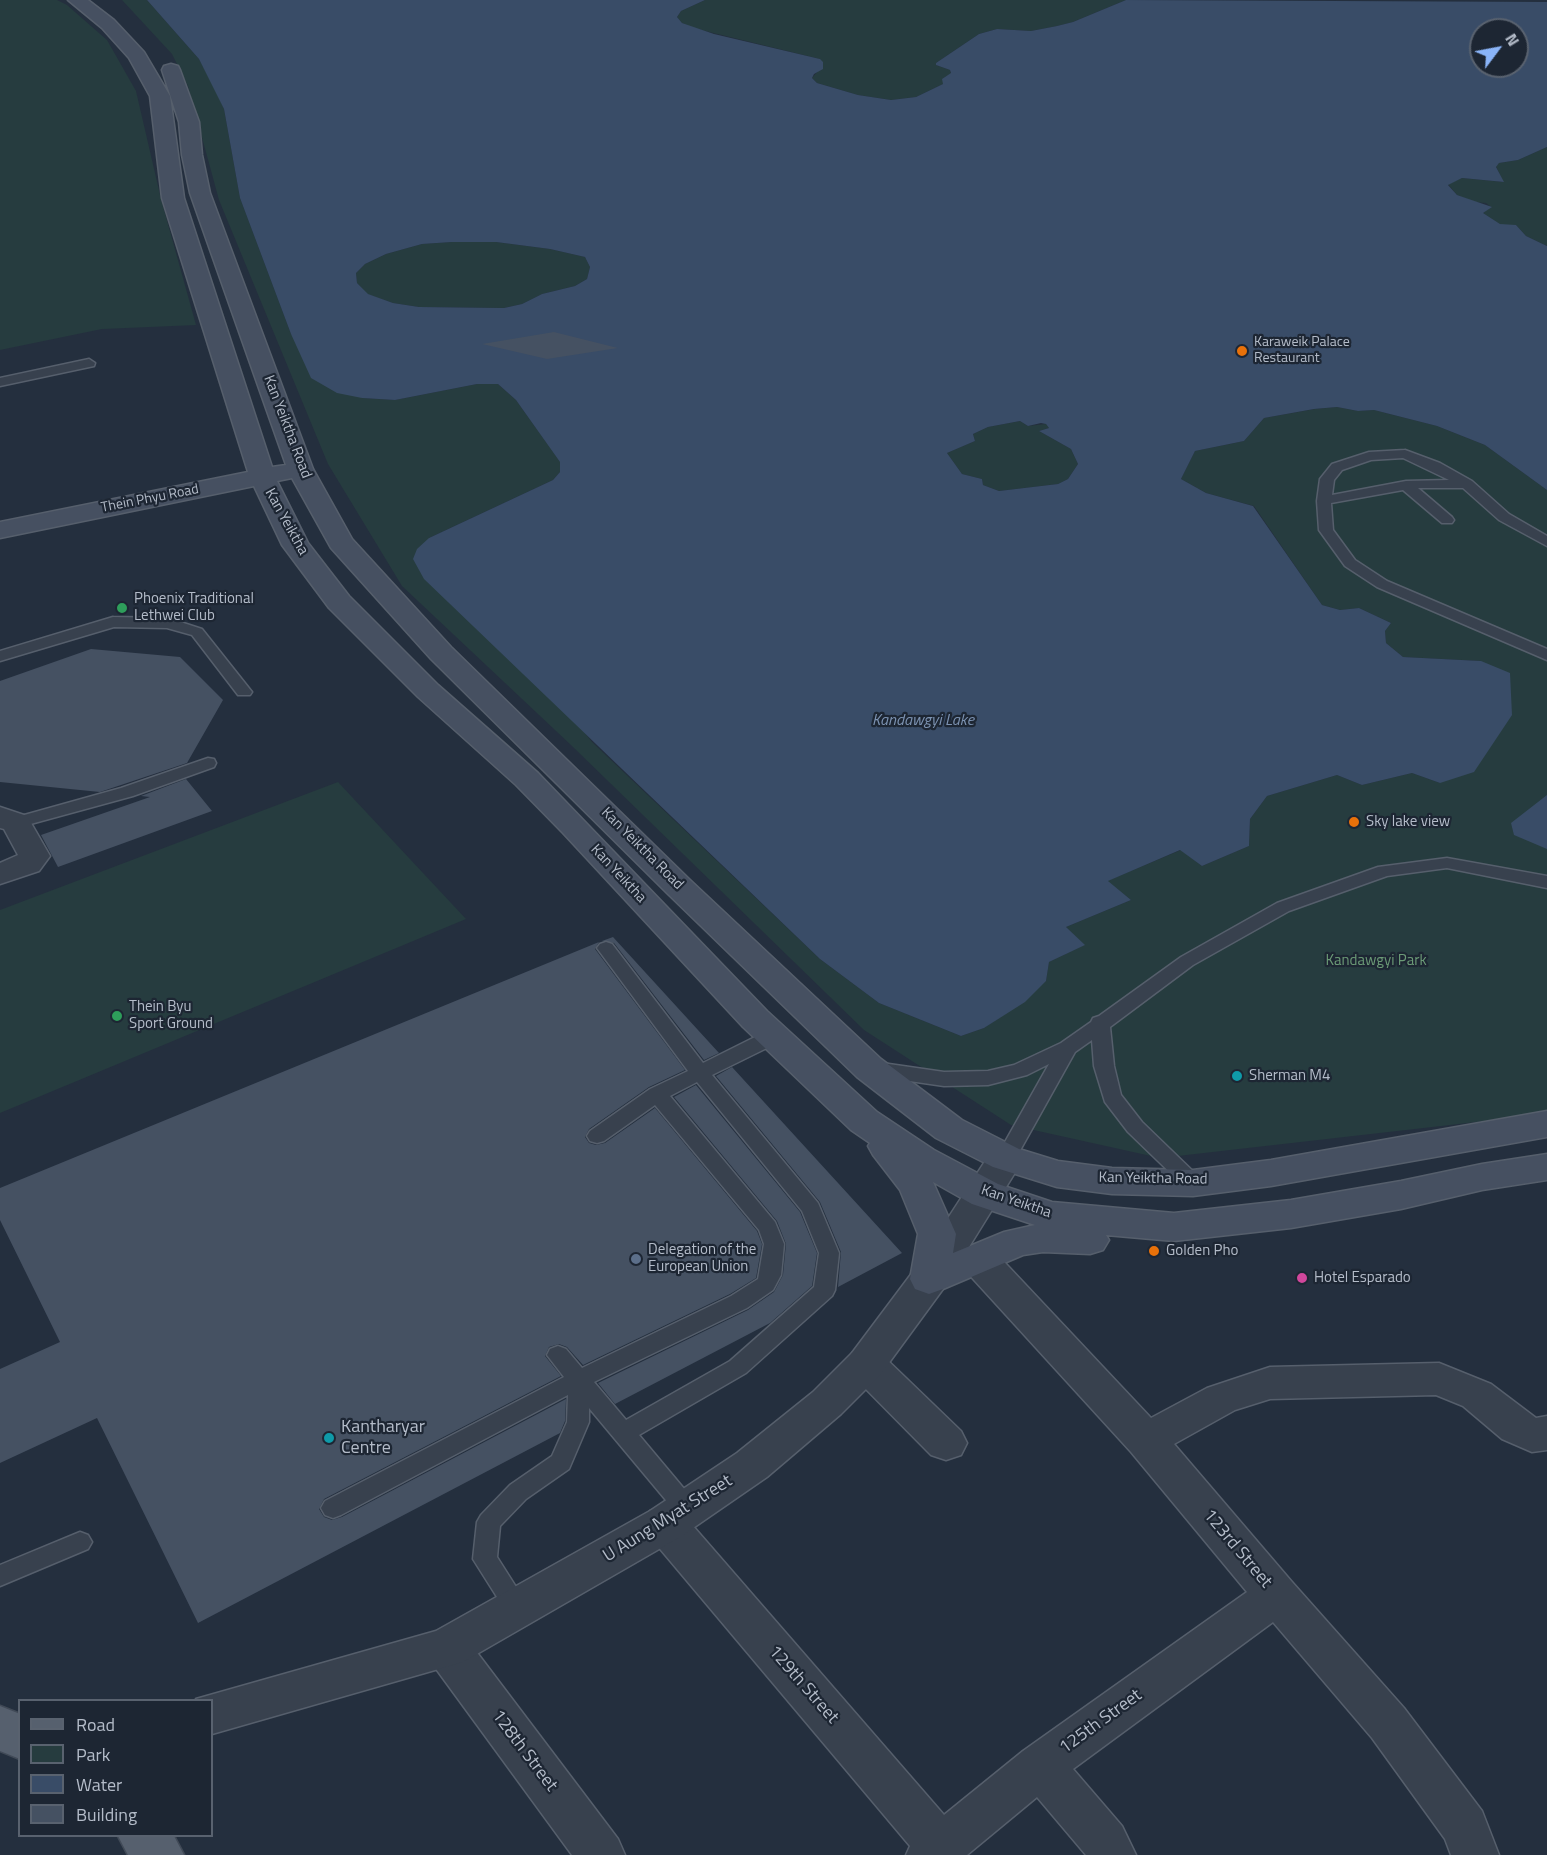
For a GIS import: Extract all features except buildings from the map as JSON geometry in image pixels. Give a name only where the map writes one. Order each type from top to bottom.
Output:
[{"type":"main road","name":"Kan Yeiktha","points":[[77,0],[108,24],[137,56],[160,96],[173,198],[262,476],[295,545],[339,602],[428,691],[527,779],[772,1037],[864,1121],[921,1159],[985,1194],[1050,1216],[1174,1227],[1291,1214],[1401,1196],[1482,1177],[1547,1167]]},
{"type":"main road","points":[[109,0],[134,21]]},
{"type":"main road","name":"Kan Yeiktha Road","points":[[159,50],[175,76],[189,122],[192,155],[200,193],[300,469],[340,542],[441,653],[679,887],[869,1068],[950,1129],[1006,1158],[1057,1174],[1112,1181],[1193,1183],[1271,1173],[1547,1124]]},
{"type":"main road","name":"Thein Phyu Road","points":[[0,530],[300,469]]},
{"type":"main road","points":[[864,1121],[900,1162],[916,1185],[937,1234],[929,1279]]},
{"type":"main road","points":[[929,1279],[1017,1242],[1043,1238],[1090,1240],[1174,1227]]},
{"type":"main road","points":[[0,1727],[18,1737]]},
{"type":"main road","points":[[143,1837],[160,1855]]},
{"type":"street","points":[[0,874],[28,864],[34,856],[8,820]]},
{"type":"street","name":"U Aung Myat Street","points":[[213,1714],[447,1648],[676,1517],[752,1465],[827,1403],[866,1364],[929,1279],[1006,1158]]},
{"type":"street","name":"123rd Street","points":[[978,1259],[1146,1440],[1276,1595],[1388,1723],[1465,1827],[1475,1855]]},
{"type":"street","points":[[866,1364],[946,1443]]},
{"type":"street","points":[[1146,1440],[1221,1399],[1270,1383],[1439,1379],[1477,1395],[1517,1427],[1532,1435],[1547,1433]]},
{"type":"street","name":"129th Street","points":[[676,1517],[935,1850]]},
{"type":"street","name":"125th Street","points":[[935,1850],[1040,1766],[1276,1595]]},
{"type":"street","name":"128th Street","points":[[447,1648],[601,1855]]},
{"type":"street","points":[[1040,1766],[1105,1842],[1112,1855]]},
{"type":"lane","points":[[0,382],[89,363]]},
{"type":"lane","points":[[1547,542],[1504,517],[1467,484],[1435,466],[1405,454],[1370,456],[1337,467],[1327,479],[1324,501],[1326,530],[1350,563],[1382,584],[1547,655]]},
{"type":"lane","points":[[1324,501],[1406,485],[1467,484]]},
{"type":"lane","points":[[1406,485],[1447,520]]},
{"type":"lane","points":[[0,656],[113,621],[168,623],[197,632],[244,692]]},
{"type":"lane","points":[[8,820],[127,792],[208,763]]},
{"type":"lane","points":[[869,1068],[944,1079],[988,1078],[1020,1070],[1068,1048],[1100,1022],[1187,961],[1283,907],[1384,871],[1447,862],[1547,882]]},
{"type":"lane","points":[[606,948],[698,1071],[811,1208],[830,1253],[824,1290],[738,1366],[623,1433]]},
{"type":"lane","points":[[1100,1022],[1104,1066],[1112,1097],[1135,1127],[1193,1183]]},
{"type":"lane","points":[[597,1136],[657,1094],[698,1071],[772,1037]]},
{"type":"lane","points":[[1006,1158],[1068,1048]]},
{"type":"lane","points":[[333,1508],[579,1379],[740,1302],[766,1284],[770,1275],[774,1244],[768,1227],[657,1094]]},
{"type":"lane","points":[[558,1355],[623,1433],[676,1517]]},
{"type":"lane","points":[[518,1609],[485,1559],[489,1522],[518,1492],[561,1462],[578,1422],[579,1379]]},
{"type":"lane","points":[[0,1576],[80,1542]]},
{"type":"green space","points":[[0,0],[57,0],[67,5],[107,40],[136,91],[161,199],[196,325],[102,329],[0,350]]},
{"type":"green space","name":"Kandawgyi Park","points":[[122,0],[147,0],[199,59],[216,90],[224,109],[240,198],[291,334],[362,398],[395,400],[477,384],[498,384],[516,400],[561,463],[560,472],[553,480],[429,538],[592,742],[820,959],[879,1003],[961,1036],[984,1028],[1002,1016],[1046,981],[1049,962],[1084,945],[1066,927],[1131,900],[1107,881],[1181,850],[1202,866],[1249,846],[1250,819],[1267,796],[1337,775],[1362,785],[1412,773],[1440,783],[1481,661],[1403,657],[1386,643],[1385,631],[1391,623],[1359,608],[1340,610],[1322,605],[1254,506],[1206,493],[1181,479],[1195,451],[1244,441],[1264,418],[1337,407],[1358,411],[1374,410],[1437,426],[1485,445],[1547,490],[1547,1112],[1160,1158],[1011,1125],[864,1030],[572,746],[402,586],[328,464],[219,200],[188,86],[172,54]]},
{"type":"green space","points":[[705,0],[1126,0],[1073,22],[1057,26],[1031,31],[997,29],[979,34],[936,63],[950,70],[951,74],[945,77],[943,84],[916,97],[891,100],[858,95],[817,83],[812,78],[818,71],[820,59],[693,28],[682,23],[677,17],[681,11]]},
{"type":"green space","points":[[1547,147],[1547,246],[1526,236],[1516,225],[1501,225],[1483,213],[1491,207],[1486,203],[1474,202],[1457,195],[1448,184],[1462,178],[1503,182],[1496,166],[1499,163],[1518,160]]},
{"type":"green space","points":[[496,242],[550,249],[585,257],[590,267],[587,279],[575,286],[542,294],[522,304],[504,308],[419,307],[393,303],[367,294],[357,283],[356,273],[365,264],[386,254],[422,244]]},
{"type":"green space","points":[[1020,421],[1028,426],[1046,424],[1049,428],[1039,431],[1071,449],[1078,464],[1068,479],[1058,484],[999,491],[983,485],[982,479],[962,474],[947,453],[975,441],[973,434],[988,427]]},
{"type":"green space","name":"Thein Byu Sport Ground","points":[[338,782],[466,919],[0,1113],[0,910]]},
{"type":"water","name":"Kandawgyi Lake","points":[[147,0],[705,0],[681,11],[677,17],[682,23],[714,34],[820,59],[823,62],[823,69],[814,74],[812,78],[817,83],[858,95],[891,100],[916,97],[943,84],[942,79],[951,73],[950,70],[936,63],[979,34],[997,29],[1031,31],[1057,26],[1073,22],[1126,0],[1547,2],[1547,147],[1518,160],[1499,163],[1496,167],[1504,182],[1462,178],[1448,185],[1457,195],[1492,207],[1483,213],[1500,224],[1516,225],[1526,236],[1547,246],[1547,490],[1485,445],[1437,426],[1374,410],[1358,411],[1337,407],[1264,418],[1244,441],[1195,451],[1181,479],[1206,493],[1253,506],[1322,605],[1340,610],[1359,608],[1391,623],[1385,631],[1386,643],[1403,657],[1481,661],[1510,673],[1512,715],[1474,772],[1440,783],[1412,773],[1362,785],[1337,775],[1267,796],[1250,819],[1249,846],[1202,866],[1180,850],[1108,881],[1131,900],[1066,927],[1085,945],[1049,962],[1046,981],[1025,1002],[984,1028],[961,1036],[879,1003],[820,959],[424,579],[413,559],[417,549],[429,538],[553,480],[560,472],[560,462],[516,400],[498,384],[477,384],[395,400],[362,398],[337,393],[311,378],[291,334],[240,198],[224,109],[199,59]],"holes":[[[496,242],[550,249],[585,257],[590,267],[587,279],[575,286],[542,294],[522,304],[504,308],[419,307],[393,303],[368,294],[357,283],[356,273],[365,264],[386,254],[422,244]],[[1020,421],[1028,426],[1046,424],[1049,428],[1039,431],[1071,449],[1078,464],[1068,479],[1058,484],[999,491],[983,485],[982,479],[962,474],[947,453],[975,441],[973,434],[988,427]]]},
{"type":"water","points":[[1547,795],[1547,849],[1514,835],[1511,823]]},
{"type":"place","name":"Karaweik Palace Restaurant","points":[[1242,351]]},
{"type":"place","name":"Phoenix Traditional Lethwei Club","points":[[122,608]]},
{"type":"place","name":"Sky lake view","points":[[1354,822]]},
{"type":"place","name":"Thein Byu Sport Ground","points":[[117,1016]]},
{"type":"place","name":"Sherman M4","points":[[1237,1076]]},
{"type":"place","name":"Golden Pho","points":[[1154,1251]]},
{"type":"place","name":"Delegation of the European Union","points":[[636,1259]]},
{"type":"place","name":"Hotel Esparado","points":[[1302,1278]]},
{"type":"place","name":"Kantharyar Centre","points":[[329,1438]]}]
